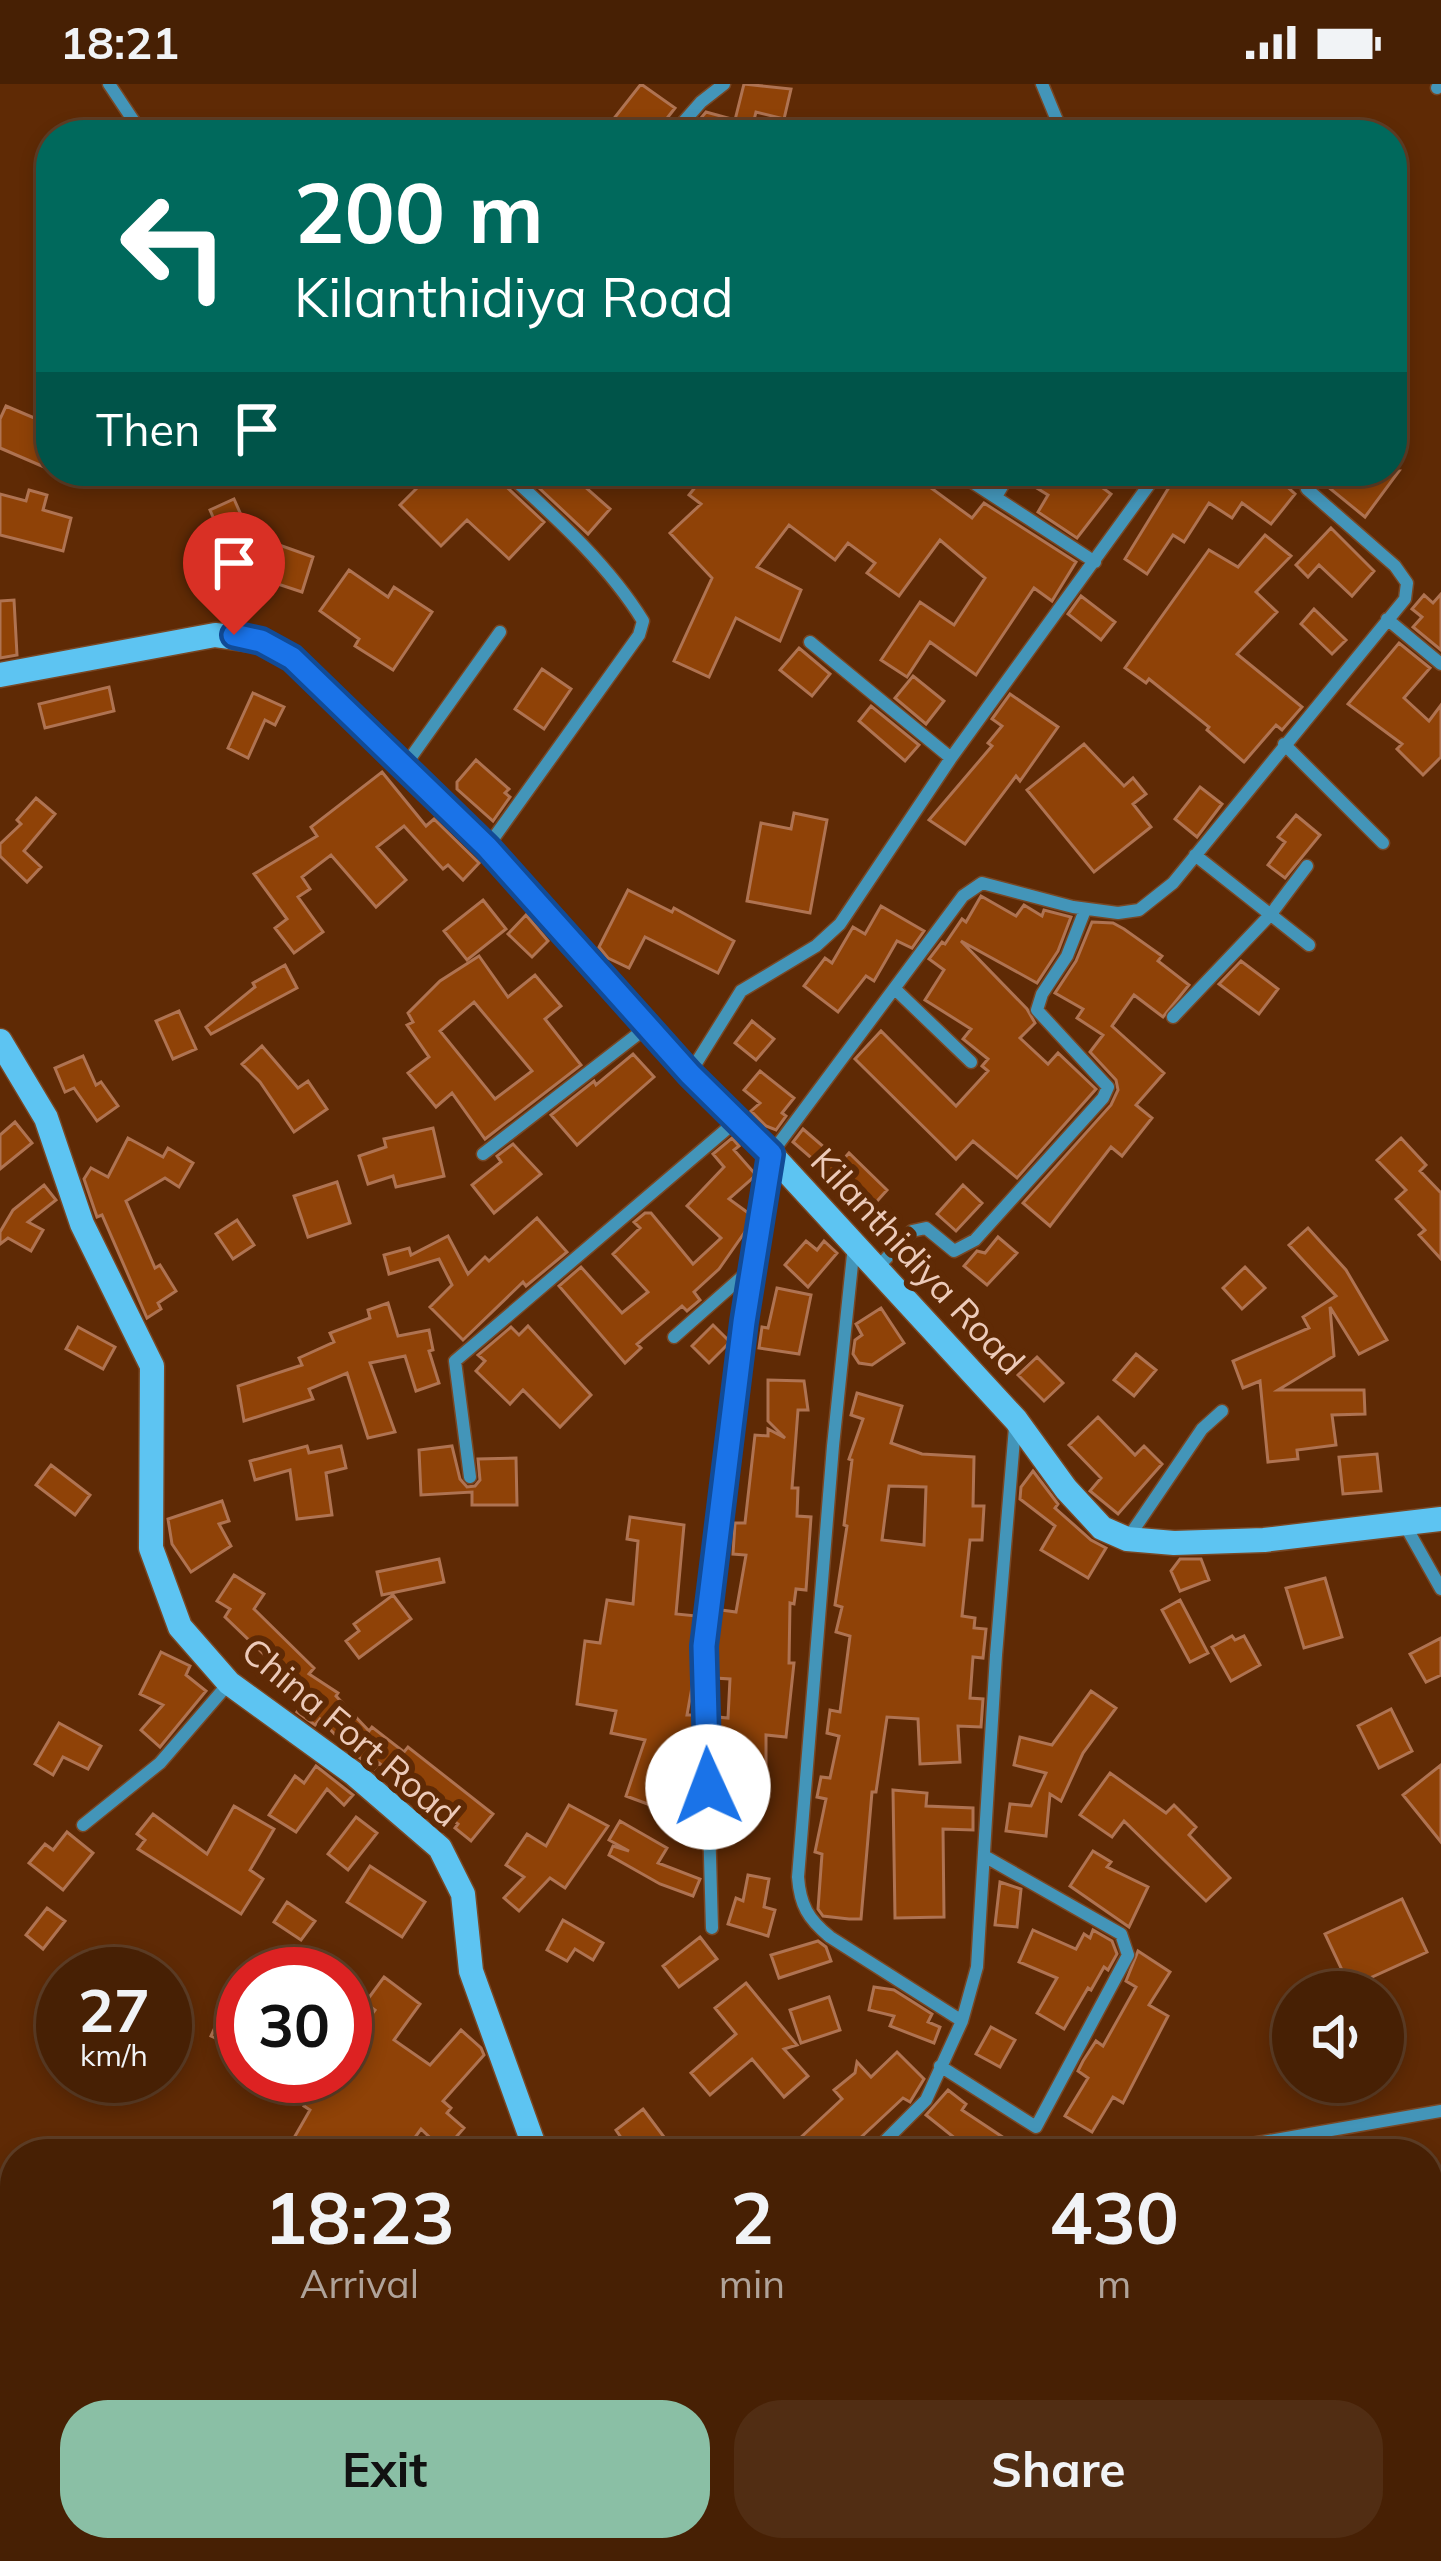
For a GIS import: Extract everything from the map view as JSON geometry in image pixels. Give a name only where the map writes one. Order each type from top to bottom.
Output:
[{"type":"street","points":[[109,84],[133,120]]},
{"type":"street","points":[[685,120],[724,84]]},
{"type":"street","points":[[1042,84],[1057,120]]},
{"type":"street","points":[[487,847],[639,635],[643,621],[632,602],[522,486]]},
{"type":"street","points":[[981,486],[1095,562]]},
{"type":"street","points":[[997,495],[1002,486]]},
{"type":"street","points":[[690,1074],[741,991],[816,946],[840,924],[951,758],[1148,486]]},
{"type":"street","points":[[712,1928],[704,1646],[771,1154],[963,896],[982,883],[1085,910],[1139,910],[1173,883],[1405,598],[1407,583],[1395,566],[1308,486]]},
{"type":"street","points":[[1387,619],[1441,664]]},
{"type":"street","points":[[404,768],[500,632]]},
{"type":"street","name":"Kilanthidiya Road","points":[[0,675],[215,635],[261,641],[292,658],[487,847],[690,1074],[771,1154],[1016,1420],[1066,1489],[1102,1528],[1127,1539]]},
{"type":"street","points":[[810,642],[951,758]]},
{"type":"street","points":[[1284,743],[1383,843]]},
{"type":"street","points":[[1195,855],[1309,945]]},
{"type":"street","points":[[1173,1017],[1271,914],[1307,866]]},
{"type":"street","points":[[877,1268],[912,1232],[926,1228],[954,1251],[975,1240],[1103,1098],[1108,1087],[1037,1010],[1067,956],[1085,910]]},
{"type":"street","points":[[895,989],[971,1062]]},
{"type":"street","points":[[483,1154],[647,1027]]},
{"type":"street","name":"China Fort Road","points":[[0,1041],[46,1118],[82,1224],[152,1366],[151,1548],[180,1627],[229,1683],[352,1773],[440,1848],[463,1894],[472,1971],[532,2139]]},
{"type":"street","points":[[470,1477],[455,1361],[736,1122]]},
{"type":"street","points":[[854,1244],[824,1559],[798,1877],[800,1903],[830,1936],[962,2021]]},
{"type":"street","points":[[674,1337],[753,1268]]},
{"type":"street","points":[[1222,1411],[1202,1430],[1127,1539],[1174,1543],[1264,1540],[1441,1519]]},
{"type":"street","points":[[887,2139],[926,2100],[962,2021],[976,1966],[1016,1420]]},
{"type":"street","points":[[1405,1524],[1441,1589]]},
{"type":"street","points":[[83,1825],[160,1763],[229,1683]]},
{"type":"street","points":[[940,2066],[1036,2127],[1128,1955],[1120,1934],[986,1857]]},
{"type":"street","points":[[1278,2139],[1441,2110]]},
{"type":"building","points":[[641,84],[675,108],[666,120],[613,120]]},
{"type":"building","points":[[744,84],[791,89],[784,119],[756,112],[754,120],[735,120]]},
{"type":"building","points":[[706,112],[735,120],[699,120]]},
{"type":"building","points":[[6,406],[36,419],[36,464],[0,448],[0,419]]},
{"type":"building","points":[[419,486],[505,486],[544,522],[509,559],[467,520],[441,546],[400,505]]},
{"type":"building","points":[[537,486],[584,486],[610,509],[588,534]]},
{"type":"building","points":[[696,486],[928,486],[972,518],[984,503],[1076,562],[1052,601],[1034,588],[976,675],[930,642],[907,677],[881,660],[920,602],[954,625],[985,578],[940,540],[899,596],[867,573],[875,563],[848,543],[835,560],[789,525],[757,567],[801,590],[780,641],[736,618],[709,677],[674,661],[712,578],[670,533],[701,504],[689,495]]},
{"type":"building","points":[[1034,486],[1100,486],[1111,494],[1077,538],[1038,512],[1048,495]]},
{"type":"building","points":[[1170,486],[1286,486],[1295,494],[1271,524],[1242,503],[1232,518],[1209,503],[1184,542],[1173,535],[1147,574],[1125,559]]},
{"type":"building","points":[[1327,486],[1388,486],[1365,517]]},
{"type":"building","points":[[29,490],[47,495],[43,510],[71,518],[63,551],[0,535],[0,494],[26,501]]},
{"type":"building","points":[[234,499],[249,533],[265,533],[265,540],[313,557],[302,592],[263,579],[263,592],[214,590],[216,524],[210,510]]},
{"type":"building","points":[[1331,528],[1374,571],[1352,596],[1319,565],[1308,577],[1296,565]]},
{"type":"building","points":[[1265,535],[1291,556],[1256,592],[1277,612],[1237,654],[1302,707],[1282,730],[1276,725],[1244,762],[1149,679],[1146,683],[1125,668],[1209,550],[1238,567]]},
{"type":"building","points":[[349,570],[388,597],[394,587],[432,612],[393,670],[355,646],[359,639],[320,611]]},
{"type":"building","points":[[1441,594],[1441,650],[1413,627],[1422,617],[1412,609],[1424,595],[1433,603]]},
{"type":"building","points":[[1081,596],[1115,622],[1101,640],[1068,614]]},
{"type":"building","points":[[14,600],[17,655],[0,658],[0,601]]},
{"type":"building","points":[[1314,609],[1346,640],[1332,654],[1301,624]]},
{"type":"building","points":[[1399,643],[1430,668],[1404,698],[1429,721],[1441,705],[1441,757],[1423,775],[1397,749],[1402,744],[1348,704]]},
{"type":"building","points":[[799,648],[830,674],[812,696],[780,670]]},
{"type":"building","points":[[542,669],[571,689],[544,729],[515,709]]},
{"type":"building","points":[[913,676],[944,701],[926,724],[895,698]]},
{"type":"building","points":[[109,687],[114,711],[45,728],[39,704]]},
{"type":"building","points":[[253,693],[284,707],[275,725],[265,720],[248,758],[228,748]]},
{"type":"building","points":[[1010,694],[1058,727],[1020,781],[1016,776],[965,844],[929,820],[992,746],[988,743],[1002,726],[992,719]]},
{"type":"building","points":[[871,706],[919,745],[905,761],[859,721]]},
{"type":"building","points":[[1084,744],[1124,786],[1133,778],[1146,794],[1133,804],[1151,827],[1094,872],[1027,790]]},
{"type":"building","points":[[476,760],[509,789],[505,793],[510,797],[493,821],[457,789],[457,782]]},
{"type":"building","points":[[382,772],[426,826],[434,819],[479,863],[463,880],[448,865],[443,869],[404,826],[377,847],[406,880],[376,907],[331,855],[302,877],[310,889],[298,897],[323,932],[294,953],[275,928],[287,919],[254,874],[317,836],[311,827]]},
{"type":"building","points":[[1200,787],[1222,804],[1197,837],[1175,819]]},
{"type":"building","points":[[36,798],[55,814],[24,851],[41,867],[27,882],[0,856],[0,844],[21,824],[17,820]]},
{"type":"building","points":[[794,813],[827,820],[810,913],[747,901],[761,823],[791,829]]},
{"type":"building","points":[[1296,815],[1320,835],[1285,878],[1268,865],[1285,842],[1278,837]]},
{"type":"building","points":[[628,890],[672,912],[674,908],[734,941],[718,973],[645,937],[629,968],[608,958],[599,947]]},
{"type":"building","points":[[981,896],[1016,916],[1024,905],[1042,916],[1044,910],[1071,917],[1058,951],[1037,983],[961,941],[1027,1009],[1035,1023],[1020,1038],[1048,1064],[1058,1053],[1096,1089],[1017,1178],[973,1141],[956,1159],[855,1059],[881,1031],[956,1106],[988,1071],[982,1066],[988,1059],[963,1039],[971,1029],[925,1000],[944,970],[929,959],[962,919],[966,922]]},
{"type":"building","points":[[483,900],[506,929],[467,960],[444,931]]},
{"type":"building","points":[[881,906],[924,931],[912,948],[897,941],[874,981],[866,976],[838,1012],[804,986],[825,958],[832,963],[853,927],[865,934]]},
{"type":"building","points":[[526,915],[548,941],[532,957],[508,934]]},
{"type":"building","points":[[1092,922],[1124,929],[1162,956],[1158,961],[1189,985],[1163,1017],[1134,995],[1112,1026],[1164,1073],[1136,1105],[1152,1118],[1122,1156],[1111,1147],[1050,1226],[1023,1203],[1111,1105],[1118,1090],[1116,1080],[1090,1052],[1103,1035],[1077,1018],[1083,1009],[1055,993],[1076,961]]},
{"type":"building","points":[[479,956],[508,997],[535,975],[561,1006],[545,1019],[581,1065],[485,1139],[452,1093],[436,1107],[408,1073],[429,1057],[407,1025],[413,1022],[408,1013],[440,981]],"holes":[[[474,1002],[532,1071],[495,1099],[440,1031]]]},
{"type":"building","points":[[1241,961],[1278,989],[1259,1014],[1219,984]]},
{"type":"building","points":[[285,965],[297,988],[211,1034],[206,1027],[255,987],[253,983]]},
{"type":"building","points":[[179,1011],[196,1049],[173,1059],[156,1021]]},
{"type":"building","points":[[752,1021],[774,1039],[756,1060],[735,1043]]},
{"type":"building","points":[[262,1046],[298,1088],[308,1081],[327,1109],[294,1132],[242,1064]]},
{"type":"building","points":[[633,1054],[654,1077],[577,1145],[551,1115]]},
{"type":"building","points":[[83,1056],[96,1085],[101,1082],[118,1106],[97,1121],[74,1088],[65,1092],[55,1068]]},
{"type":"building","points":[[760,1071],[794,1098],[776,1130],[751,1111],[760,1103],[744,1090]]},
{"type":"building","points":[[15,1122],[32,1143],[0,1169],[0,1135]]},
{"type":"building","points":[[433,1128],[444,1176],[396,1187],[393,1176],[368,1184],[359,1156],[386,1147],[384,1139]]},
{"type":"building","points":[[803,1129],[841,1162],[849,1153],[887,1190],[870,1209],[793,1142]]},
{"type":"building","points":[[128,1138],[163,1157],[168,1148],[193,1163],[179,1187],[165,1178],[126,1201],[155,1268],[160,1265],[176,1291],[147,1318],[102,1215],[97,1217],[84,1179],[91,1168],[108,1177]]},
{"type":"building","points":[[732,1138],[739,1146],[734,1150],[756,1175],[729,1199],[751,1215],[749,1226],[719,1269],[694,1292],[700,1300],[687,1311],[682,1306],[637,1344],[641,1348],[625,1363],[559,1286],[581,1267],[622,1313],[648,1292],[613,1254],[640,1228],[634,1222],[645,1213],[651,1213],[693,1264],[721,1238],[687,1206],[724,1167],[713,1154]]},
{"type":"building","points":[[1401,1138],[1426,1165],[1420,1171],[1441,1193],[1441,1259],[1419,1235],[1425,1230],[1396,1199],[1406,1190],[1377,1160]]},
{"type":"building","points":[[513,1144],[541,1174],[494,1213],[472,1185],[501,1162],[497,1156]]},
{"type":"building","points":[[337,1182],[350,1223],[308,1237],[294,1196]]},
{"type":"building","points":[[44,1185],[56,1200],[28,1222],[43,1230],[31,1251],[8,1238],[0,1244],[0,1232],[13,1210]]},
{"type":"building","points":[[963,1185],[982,1203],[956,1231],[937,1214]]},
{"type":"building","points":[[537,1218],[567,1252],[526,1286],[523,1282],[463,1340],[430,1307],[452,1285],[439,1259],[389,1274],[384,1255],[409,1248],[411,1255],[448,1236],[468,1274]]},
{"type":"building","points":[[237,1220],[254,1245],[233,1259],[216,1234]]},
{"type":"building","points":[[1308,1228],[1346,1270],[1387,1340],[1359,1354],[1330,1307],[1334,1356],[1278,1390],[1364,1390],[1365,1414],[1332,1415],[1336,1445],[1297,1450],[1298,1459],[1268,1462],[1260,1381],[1243,1388],[1233,1361],[1309,1328],[1303,1317],[1336,1296],[1289,1245]]},
{"type":"building","points":[[998,1237],[1017,1253],[987,1285],[964,1266],[977,1251],[985,1253]]},
{"type":"building","points":[[806,1241],[817,1250],[824,1241],[837,1253],[808,1287],[785,1265]]},
{"type":"building","points":[[1245,1267],[1265,1288],[1242,1309],[1223,1288]]},
{"type":"building","points":[[777,1288],[811,1295],[799,1354],[759,1348]]},
{"type":"building","points":[[388,1303],[398,1336],[429,1330],[433,1350],[429,1351],[439,1383],[416,1391],[405,1356],[370,1363],[395,1432],[368,1438],[347,1373],[309,1389],[313,1399],[244,1421],[238,1386],[302,1365],[299,1358],[334,1342],[330,1333],[370,1318],[368,1310]]},
{"type":"building","points":[[881,1308],[904,1343],[872,1365],[859,1363],[853,1354],[855,1340],[862,1335],[856,1324]]},
{"type":"building","points":[[713,1325],[730,1342],[709,1363],[692,1346]]},
{"type":"building","points":[[528,1326],[591,1395],[560,1427],[523,1390],[510,1404],[476,1371],[485,1361],[478,1355],[511,1327],[519,1335]]},
{"type":"building","points":[[78,1327],[115,1347],[103,1369],[66,1349]]},
{"type":"building","points":[[1136,1354],[1156,1370],[1134,1396],[1114,1380]]},
{"type":"building","points":[[1037,1357],[1063,1383],[1044,1401],[1018,1375]]},
{"type":"building","points":[[768,1380],[804,1381],[808,1410],[798,1410],[792,1488],[798,1488],[797,1516],[811,1517],[806,1590],[796,1589],[794,1604],[790,1603],[789,1663],[794,1663],[786,1737],[766,1735],[766,1782],[759,1782],[760,1808],[720,1809],[717,1717],[728,1718],[730,1679],[715,1678],[715,1646],[721,1610],[736,1612],[746,1555],[733,1554],[735,1523],[745,1523],[755,1435],[768,1436],[768,1429],[785,1438],[768,1421]]},
{"type":"building","points":[[857,1393],[902,1406],[891,1443],[922,1454],[974,1457],[973,1506],[984,1506],[982,1540],[970,1540],[962,1616],[975,1618],[974,1628],[986,1629],[983,1658],[973,1657],[970,1698],[983,1699],[981,1727],[958,1726],[960,1762],[920,1764],[918,1719],[887,1717],[876,1792],[872,1792],[861,1919],[823,1916],[818,1909],[822,1854],[815,1852],[826,1799],[817,1797],[821,1777],[830,1778],[839,1736],[827,1733],[830,1710],[840,1712],[850,1636],[836,1632],[842,1607],[835,1605],[847,1526],[849,1459],[863,1419],[851,1415]],"holes":[[[889,1486],[926,1487],[924,1545],[882,1540]]]},
{"type":"building","points":[[1098,1417],[1135,1455],[1144,1446],[1162,1464],[1118,1514],[1090,1491],[1101,1478],[1069,1445]]},
{"type":"building","points":[[307,1446],[309,1453],[341,1446],[346,1468],[326,1473],[332,1515],[297,1519],[290,1470],[255,1480],[250,1461]]},
{"type":"building","points":[[452,1446],[460,1479],[467,1487],[480,1480],[478,1459],[516,1458],[517,1505],[472,1505],[472,1492],[421,1495],[419,1450]]},
{"type":"building","points":[[1377,1454],[1381,1491],[1343,1494],[1339,1457]]},
{"type":"building","points":[[51,1465],[90,1495],[75,1515],[36,1485]]},
{"type":"building","points":[[1033,1471],[1058,1504],[1055,1508],[1106,1548],[1088,1578],[1041,1550],[1055,1526],[1020,1499],[1021,1487]]},
{"type":"building","points":[[222,1501],[229,1521],[219,1524],[231,1546],[191,1572],[172,1544],[168,1519]]},
{"type":"building","points":[[630,1517],[684,1525],[676,1614],[697,1616],[687,1715],[695,1715],[696,1750],[680,1799],[685,1800],[680,1816],[626,1796],[645,1740],[611,1733],[616,1711],[577,1704],[585,1641],[600,1643],[607,1600],[633,1604],[638,1541],[627,1539]]},
{"type":"building","points":[[439,1559],[444,1582],[382,1595],[377,1572]]},
{"type":"building","points":[[1180,1559],[1201,1559],[1209,1580],[1180,1591],[1171,1571]]},
{"type":"building","points":[[234,1575],[264,1594],[254,1609],[314,1668],[309,1674],[338,1693],[369,1731],[372,1727],[404,1752],[408,1747],[493,1814],[471,1841],[455,1828],[458,1824],[379,1763],[374,1769],[351,1751],[320,1719],[315,1725],[297,1712],[300,1708],[272,1680],[281,1671],[225,1617],[230,1609],[217,1601]]},
{"type":"building","points":[[1325,1578],[1342,1637],[1304,1648],[1286,1588]]},
{"type":"building","points":[[393,1595],[411,1619],[359,1658],[346,1641],[359,1631],[354,1624]]},
{"type":"building","points":[[1180,1600],[1208,1653],[1190,1662],[1162,1610]]},
{"type":"building","points":[[1232,1636],[1235,1640],[1244,1636],[1260,1665],[1231,1681],[1212,1647]]},
{"type":"building","points":[[1441,1638],[1441,1675],[1426,1682],[1410,1654]]},
{"type":"building","points":[[161,1652],[190,1666],[186,1675],[206,1691],[160,1747],[141,1730],[163,1705],[140,1694]]},
{"type":"building","points":[[1091,1691],[1116,1708],[1083,1753],[1061,1801],[1050,1794],[1046,1836],[1006,1831],[1010,1804],[1031,1806],[1046,1773],[1014,1765],[1020,1737],[1052,1745]]},
{"type":"building","points":[[1391,1709],[1412,1751],[1379,1768],[1358,1726]]},
{"type":"building","points":[[59,1723],[101,1746],[88,1769],[63,1757],[53,1775],[35,1764]]},
{"type":"building","points":[[1441,1765],[1441,1842],[1403,1795]]},
{"type":"building","points":[[316,1766],[353,1795],[344,1805],[327,1789],[296,1832],[269,1815],[295,1776],[304,1783]]},
{"type":"building","points":[[1110,1773],[1166,1813],[1174,1805],[1196,1827],[1189,1835],[1230,1878],[1206,1901],[1124,1821],[1112,1837],[1080,1815]]},
{"type":"building","points":[[893,1790],[927,1793],[926,1806],[973,1808],[973,1830],[943,1829],[944,1917],[895,1918]]},
{"type":"building","points":[[569,1805],[608,1826],[565,1888],[550,1878],[519,1911],[504,1898],[524,1877],[506,1865],[527,1834],[546,1846]]},
{"type":"building","points":[[234,1806],[274,1829],[250,1870],[263,1879],[241,1914],[138,1849],[145,1840],[137,1834],[153,1814],[207,1854]]},
{"type":"building","points":[[356,1817],[377,1833],[348,1870],[328,1854]]},
{"type":"building","points":[[620,1821],[667,1848],[658,1863],[700,1879],[693,1896],[660,1884],[609,1855],[613,1846],[629,1851],[609,1840]]},
{"type":"building","points":[[67,1832],[93,1853],[63,1890],[29,1863],[45,1844],[53,1850]]},
{"type":"building","points":[[1093,1851],[1111,1862],[1107,1867],[1148,1887],[1129,1927],[1070,1886]]},
{"type":"building","points":[[370,1866],[425,1902],[402,1937],[347,1902]]},
{"type":"building","points":[[748,1875],[769,1879],[764,1907],[775,1910],[768,1936],[728,1924],[736,1898],[743,1901]]},
{"type":"building","points":[[1000,1882],[1021,1889],[1017,1927],[995,1925]]},
{"type":"building","points":[[1402,1899],[1427,1952],[1385,1971],[1342,1971],[1325,1934]]},
{"type":"building","points":[[287,1902],[315,1921],[301,1940],[274,1922]]},
{"type":"building","points":[[47,1908],[65,1921],[45,1947],[26,1935]]},
{"type":"building","points":[[563,1920],[603,1943],[593,1960],[575,1949],[567,1961],[547,1950]]},
{"type":"building","points":[[1033,1930],[1076,1949],[1084,1934],[1090,1938],[1093,1930],[1112,1941],[1117,1954],[1088,1988],[1064,2029],[1037,2013],[1057,1978],[1019,1962]]},
{"type":"building","points":[[700,1937],[717,1959],[679,1987],[663,1966]]},
{"type":"building","points":[[818,1941],[831,1961],[779,1978],[771,1955]]},
{"type":"building","points":[[1138,1951],[1170,1972],[1149,2005],[1168,2016],[1123,2103],[1113,2097],[1092,2132],[1065,2116],[1088,2078],[1078,2071],[1083,2061],[1096,2041],[1103,2046],[1136,1987],[1126,1981]]},
{"type":"building","points":[[384,1977],[420,2004],[394,2040],[430,2065],[461,2030],[481,2048],[484,2055],[443,2101],[451,2108],[447,2113],[464,2128],[454,2139],[431,2139],[421,2129],[414,2139],[294,2138],[310,2110],[306,2103],[372,2103],[372,1993]]},
{"type":"building","points":[[746,1983],[797,2045],[784,2049],[808,2076],[784,2097],[752,2059],[710,2095],[691,2073],[736,2034],[715,2008]]},
{"type":"building","points":[[874,1987],[894,1990],[932,2014],[928,2022],[940,2027],[934,2043],[890,2026],[894,2016],[869,2010]]},
{"type":"building","points":[[829,1997],[840,2030],[801,2043],[790,2010]]},
{"type":"building","points":[[991,2027],[1015,2040],[1000,2067],[976,2054]]},
{"type":"building","points":[[897,2052],[924,2079],[910,2102],[903,2098],[859,2139],[799,2139],[842,2099],[834,2090],[855,2073],[857,2062],[871,2077]]},
{"type":"building","points":[[948,2090],[966,2104],[962,2110],[1004,2138],[956,2139],[926,2115]]},
{"type":"building","points":[[643,2109],[666,2139],[622,2139],[616,2130]]},
{"type":"route","points":[[234,635],[261,641],[292,658],[487,847],[690,1074],[771,1154],[744,1322],[704,1646],[708,1787]]}]
